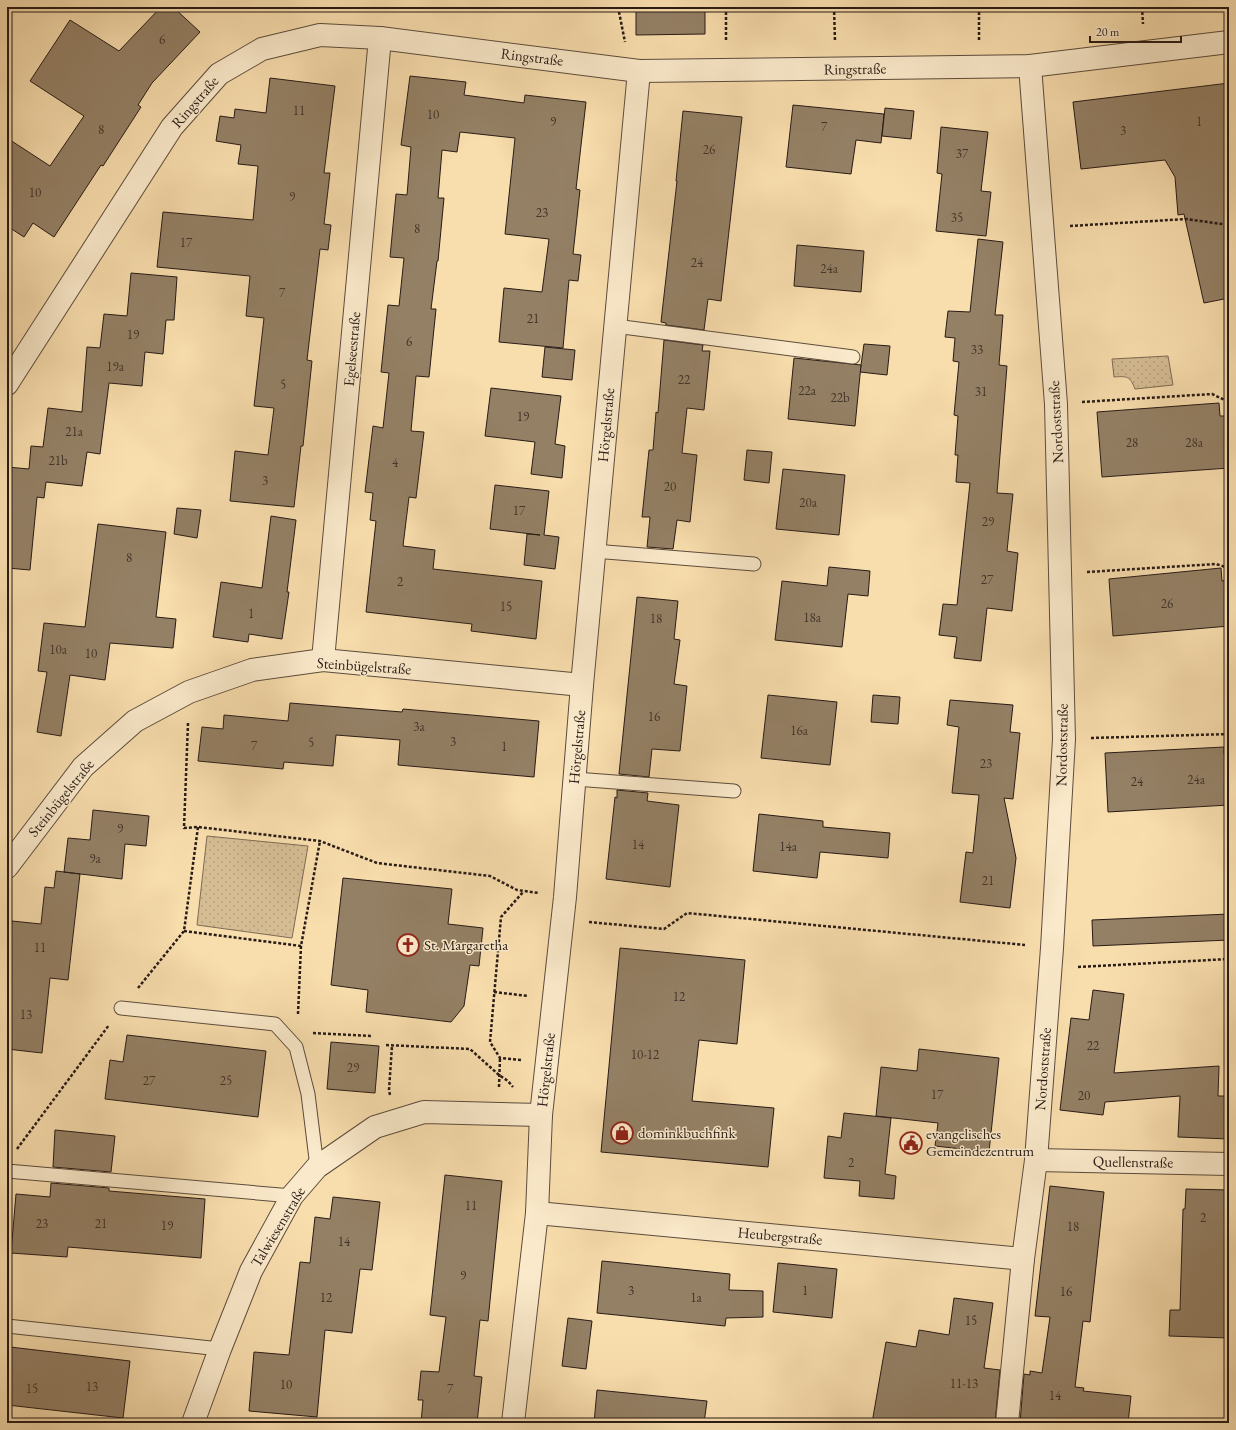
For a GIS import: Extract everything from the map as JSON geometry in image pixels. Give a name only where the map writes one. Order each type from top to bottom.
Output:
[{"type":"street","name":"Ringstraße","points":[[7,384],[172,127],[219,74],[262,49],[320,34],[380,38],[632,70],[835,69],[1030,66],[1229,42]]},
{"type":"street","name":"Egelseestraße","points":[[323,660],[380,38]]},
{"type":"street","name":"Nordoststraße","points":[[1007,1423],[1023,1259],[1036,1160],[1052,956],[1064,739],[1056,404],[1041,227],[1030,66]]},
{"type":"street","name":"Hörgelstraße","points":[[513,1423],[537,1212],[541,1115],[565,897],[582,685],[615,326],[632,70]]},
{"type":"street","name":"Steinbügelstraße","points":[[7,867],[83,767],[135,721],[189,692],[252,670],[323,660],[582,685]]},
{"type":"street","name":"Talwiesenstraße","points":[[193,1423],[251,1271],[292,1196],[316,1168],[375,1127],[424,1112],[541,1115]]},
{"type":"street","name":"Quellenstraße","points":[[1036,1160],[1229,1164]]},
{"type":"street","name":"Heubergstraße","points":[[537,1212],[1023,1259]]},
{"type":"lane","points":[[615,326],[853,358]]},
{"type":"lane","points":[[594,551],[754,564]]},
{"type":"lane","points":[[575,779],[734,791]]},
{"type":"lane","points":[[121,1008],[275,1024],[296,1047],[308,1094],[316,1168]]},
{"type":"lane","points":[[7,1171],[292,1196]]},
{"type":"lane","points":[[7,1326],[220,1349]]},
{"type":"path","points":[[618,7],[627,56],[632,70]]},
{"type":"path","points":[[726,7],[726,35]]},
{"type":"path","points":[[834,7],[835,69]]},
{"type":"path","points":[[979,7],[980,67]]},
{"type":"path","points":[[1142,7],[1143,23]]},
{"type":"path","points":[[1041,227],[1186,219],[1229,225]]},
{"type":"path","points":[[1056,404],[1212,394],[1229,402]]},
{"type":"path","points":[[1061,573],[1216,564],[1229,568]]},
{"type":"path","points":[[189,692],[184,828],[198,828],[320,841],[377,863],[490,876],[517,890],[565,897]]},
{"type":"path","points":[[1064,739],[1229,734]]},
{"type":"path","points":[[16,1150],[121,1008],[184,931],[198,828]]},
{"type":"path","points":[[296,1047],[301,946],[320,841]]},
{"type":"path","points":[[523,891],[501,917],[490,1042],[500,1058],[547,1062]]},
{"type":"path","points":[[563,919],[664,929],[687,913],[1052,956],[1084,967],[1229,959]]},
{"type":"path","points":[[184,931],[301,946]]},
{"type":"path","points":[[494,992],[554,998]]},
{"type":"path","points":[[297,1032],[371,1036]]},
{"type":"path","points":[[386,1045],[470,1050],[508,1081]]},
{"type":"path","points":[[392,1046],[389,1090],[395,1121]]},
{"type":"shaded area","points":[[1168,356],[1173,385],[1135,389],[1130,379],[1125,377],[1114,377],[1112,359]]},
{"type":"shaded area","points":[[207,836],[308,846],[292,938],[197,925]]},
{"type":"building","points":[[161,7],[173,7],[200,32],[152,83],[138,105],[141,107],[103,166],[101,165],[54,237],[33,223],[24,237],[7,226],[7,138],[50,166],[84,116],[30,81],[70,20],[119,51]]},
{"type":"building","points":[[636,7],[705,7],[705,34],[636,35]]},
{"type":"building","points":[[410,76],[466,82],[464,95],[524,103],[525,95],[586,102],[576,189],[580,190],[573,254],[581,255],[578,281],[569,280],[563,348],[499,342],[504,288],[542,292],[549,239],[505,234],[515,138],[460,132],[457,152],[442,150],[438,198],[444,198],[438,261],[431,309],[436,309],[429,377],[416,376],[411,431],[424,432],[416,498],[409,497],[403,546],[435,550],[433,569],[542,581],[536,639],[471,631],[472,624],[366,612],[376,521],[370,520],[373,493],[365,492],[373,426],[383,428],[389,373],[381,372],[388,305],[399,306],[404,258],[390,257],[396,194],[407,195],[411,147],[401,145]]},
{"type":"building","points":[[270,78],[335,86],[324,173],[330,173],[324,224],[331,225],[328,250],[320,249],[307,360],[312,361],[303,446],[301,446],[294,507],[230,501],[235,451],[268,455],[274,408],[254,406],[264,318],[246,316],[250,276],[157,267],[163,212],[253,220],[258,166],[238,164],[241,145],[216,141],[220,116],[234,118],[235,109],[266,113]]},
{"type":"building","points":[[1229,83],[1229,298],[1204,303],[1184,214],[1178,215],[1175,177],[1165,160],[1081,169],[1073,102]]},
{"type":"building","points":[[793,105],[884,114],[881,143],[856,140],[851,174],[786,167]]},
{"type":"building","points":[[885,108],[914,111],[911,139],[882,136]]},
{"type":"building","points":[[683,111],[742,117],[721,301],[708,299],[704,330],[666,325],[666,323],[661,322],[677,181]]},
{"type":"building","points":[[941,127],[988,132],[981,191],[991,192],[986,236],[936,231],[942,174],[937,173]]},
{"type":"building","points":[[978,239],[1003,242],[995,315],[1003,315],[999,365],[1007,366],[997,493],[1013,494],[1007,551],[1018,553],[1012,611],[987,608],[981,661],[954,658],[957,637],[939,635],[943,604],[957,605],[970,483],[956,482],[958,455],[955,455],[958,416],[954,415],[959,362],[953,361],[955,338],[945,337],[948,311],[970,312]]},
{"type":"building","points":[[797,245],[864,251],[861,292],[794,286]]},
{"type":"building","points":[[131,273],[177,277],[174,320],[166,320],[163,354],[145,352],[142,386],[109,383],[100,454],[87,452],[82,486],[46,482],[44,498],[37,497],[30,570],[7,568],[7,467],[29,469],[31,446],[43,447],[48,408],[82,412],[87,347],[100,348],[104,314],[127,316]]},
{"type":"building","points":[[664,340],[703,345],[702,351],[710,351],[704,410],[687,408],[682,453],[697,455],[690,522],[677,520],[673,549],[647,547],[650,517],[642,517],[649,450],[653,450],[656,412],[658,413]]},
{"type":"building","points":[[864,344],[890,346],[887,375],[860,372]]},
{"type":"building","points":[[545,347],[575,350],[572,380],[542,377]]},
{"type":"building","points":[[794,358],[861,365],[855,426],[788,419]]},
{"type":"building","points":[[491,388],[561,396],[555,444],[565,446],[562,478],[531,474],[535,442],[485,436]]},
{"type":"building","points":[[1219,403],[1220,416],[1229,416],[1229,468],[1102,477],[1097,412]]},
{"type":"building","points":[[747,450],[772,452],[769,483],[744,480]]},
{"type":"building","points":[[783,469],[845,475],[839,535],[776,529]]},
{"type":"building","points":[[495,485],[549,491],[544,535],[559,537],[555,569],[524,565],[527,534],[540,535],[490,529]]},
{"type":"building","points":[[177,508],[201,510],[197,538],[174,534]]},
{"type":"building","points":[[271,516],[296,520],[287,592],[289,592],[282,639],[249,634],[248,642],[213,637],[221,582],[262,588]]},
{"type":"building","points":[[98,524],[166,532],[156,617],[176,619],[173,648],[110,643],[105,680],[70,675],[61,736],[37,732],[47,672],[38,671],[44,623],[85,627]]},
{"type":"building","points":[[829,567],[870,571],[868,596],[848,594],[842,647],[775,640],[782,581],[827,586]]},
{"type":"building","points":[[1221,568],[1222,581],[1229,580],[1229,626],[1113,636],[1109,579]]},
{"type":"building","points":[[637,597],[678,601],[674,639],[680,640],[674,684],[687,686],[680,751],[652,749],[649,777],[619,774]]},
{"type":"building","points":[[768,695],[837,702],[830,765],[761,758]]},
{"type":"building","points":[[873,695],[900,697],[898,724],[871,722]]},
{"type":"building","points":[[950,700],[1013,705],[1010,732],[1020,733],[1013,799],[1004,798],[1016,858],[1010,908],[960,902],[966,852],[973,853],[979,795],[952,793],[959,727],[947,725]]},
{"type":"building","points":[[290,703],[402,712],[403,709],[539,721],[534,777],[398,765],[400,740],[336,735],[333,766],[284,762],[283,769],[198,761],[202,727],[223,729],[224,715],[288,721]]},
{"type":"building","points":[[1224,747],[1224,754],[1229,753],[1229,805],[1108,812],[1105,753]]},
{"type":"building","points":[[617,790],[648,793],[647,801],[679,805],[670,887],[606,879]]},
{"type":"building","points":[[93,810],[149,816],[146,846],[125,844],[122,879],[64,872],[68,838],[90,840]]},
{"type":"building","points":[[759,814],[823,821],[823,827],[890,833],[888,858],[820,852],[817,878],[753,871]]},
{"type":"building","points":[[56,871],[80,874],[68,980],[50,978],[42,1053],[7,1049],[7,966],[12,921],[41,924],[45,887],[54,888]]},
{"type":"building","name":"St. Margaretha","points":[[343,878],[452,889],[448,924],[483,928],[479,966],[470,965],[464,1006],[451,1022],[366,1012],[368,990],[331,985]]},
{"type":"building","points":[[1229,914],[1229,940],[1093,946],[1092,920]]},
{"type":"building","points":[[620,948],[745,960],[737,1044],[699,1040],[692,1101],[774,1108],[768,1167],[601,1152]]},
{"type":"building","points":[[1093,990],[1124,994],[1114,1073],[1219,1066],[1218,1096],[1229,1096],[1229,1139],[1178,1137],[1180,1096],[1105,1102],[1103,1115],[1060,1110],[1071,1018],[1089,1020]]},
{"type":"building","points":[[127,1035],[266,1051],[258,1117],[105,1099],[110,1060],[123,1062]]},
{"type":"building","points":[[331,1042],[379,1046],[375,1093],[327,1089]]},
{"type":"building","points":[[919,1049],[999,1058],[989,1152],[935,1146],[938,1123],[876,1116],[881,1067],[917,1071]]},
{"type":"building","points":[[844,1113],[891,1118],[885,1174],[896,1176],[894,1199],[859,1196],[860,1181],[824,1178],[828,1136],[841,1138]]},
{"type":"building","points":[[55,1130],[115,1136],[111,1172],[53,1167]]},
{"type":"building","points":[[445,1175],[502,1181],[488,1321],[480,1320],[474,1376],[482,1377],[477,1423],[421,1423],[423,1400],[418,1400],[421,1371],[439,1372],[446,1317],[430,1315]]},
{"type":"building","points":[[51,1183],[109,1188],[109,1191],[205,1199],[201,1258],[68,1247],[67,1257],[11,1253],[16,1194],[50,1197]]},
{"type":"building","points":[[1050,1186],[1104,1192],[1090,1322],[1083,1321],[1075,1387],[1084,1388],[1083,1391],[1131,1396],[1128,1423],[1105,1423],[1067,1419],[1066,1423],[1020,1423],[1024,1374],[1030,1375],[1030,1371],[1042,1373],[1050,1317],[1035,1316]]},
{"type":"building","points":[[1186,1189],[1229,1190],[1229,1338],[1169,1336],[1170,1310],[1180,1310],[1183,1209],[1185,1209]]},
{"type":"building","points":[[333,1197],[380,1202],[372,1270],[360,1269],[352,1333],[325,1330],[317,1417],[249,1411],[254,1352],[289,1355],[300,1262],[310,1263],[315,1217],[330,1219]]},
{"type":"building","points":[[602,1261],[730,1274],[729,1290],[763,1291],[763,1317],[726,1318],[725,1326],[597,1313]]},
{"type":"building","points":[[778,1263],[837,1269],[832,1318],[773,1312]]},
{"type":"building","points":[[954,1298],[993,1303],[984,1368],[1000,1370],[995,1423],[872,1423],[886,1342],[916,1347],[919,1330],[949,1335]]},
{"type":"building","points":[[568,1318],[592,1321],[586,1369],[562,1366]]},
{"type":"building","points":[[10,1347],[130,1361],[123,1418],[7,1405],[7,1355],[9,1355]]},
{"type":"building","points":[[597,1390],[707,1401],[704,1423],[594,1423]]},
{"type":"place","name":"St. Margaretha","points":[[408,945]]},
{"type":"place","name":"dominkbuchfink","points":[[622,1133]]},
{"type":"place","name":"evangelisches Gemeindezentrum","points":[[911,1143]]}]
